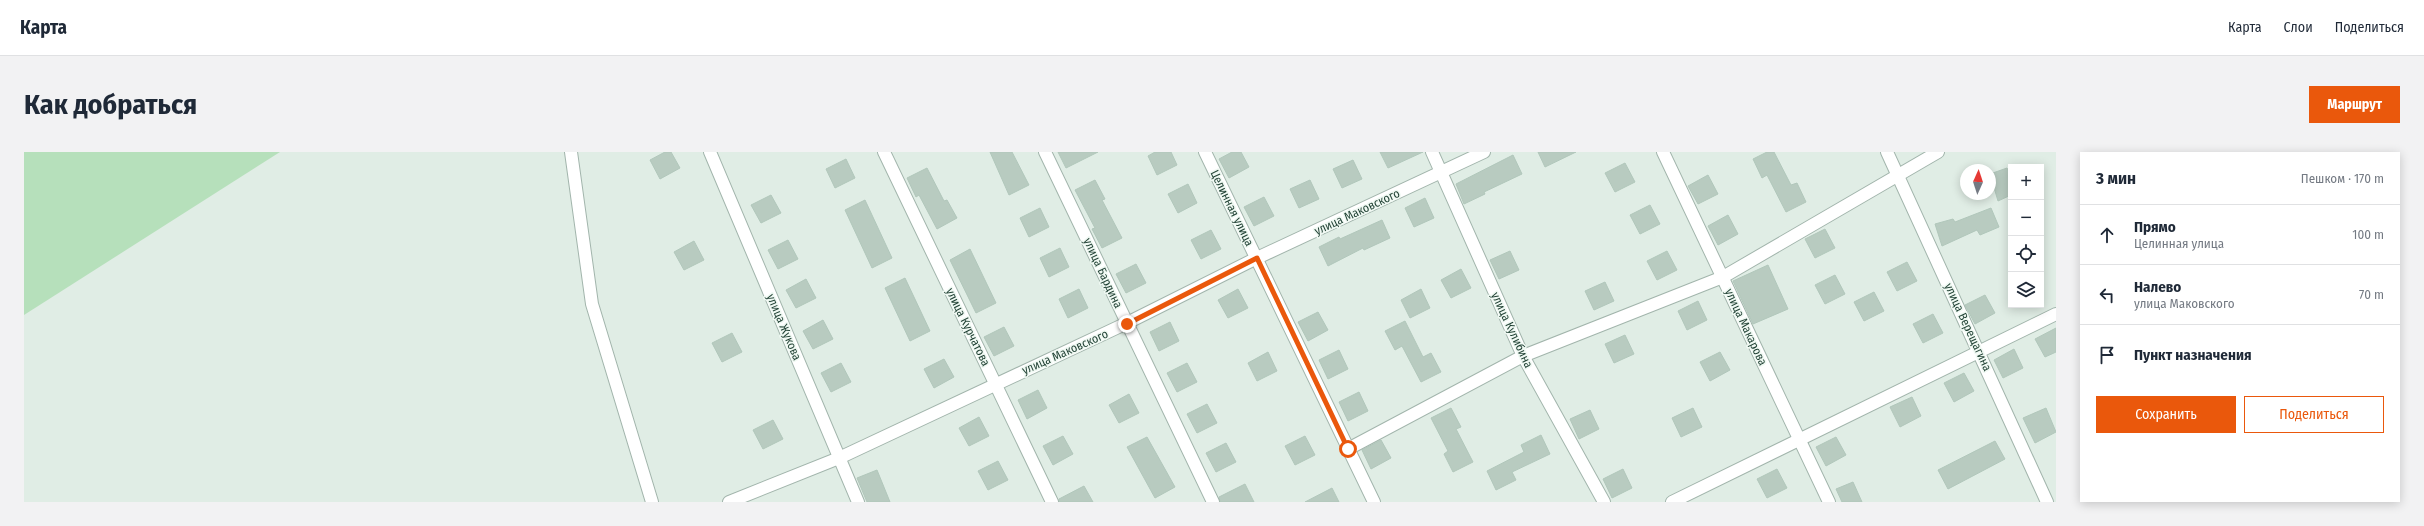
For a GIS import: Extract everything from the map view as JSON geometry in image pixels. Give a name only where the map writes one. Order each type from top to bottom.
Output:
[{"type":"street","points":[[571,152],[592,304],[652,502]]},
{"type":"street","name":"улица Жукова","points":[[710,152],[858,502]]},
{"type":"street","name":"улица Курчатова","points":[[884,152],[1052,502]]},
{"type":"street","name":"улица Бардина","points":[[1045,152],[1213,502]]},
{"type":"street","name":"Целинная улица","points":[[1205,152],[1374,502]]},
{"type":"street","name":"улица Кулибина","points":[[1432,152],[1523,356],[1604,502]]},
{"type":"street","name":"улица Маковского","points":[[729,502],[839,458],[995,383],[1127,324],[1257,258],[1484,152]]},
{"type":"street","name":"улица Макарова","points":[[1663,152],[1829,502]]},
{"type":"street","name":"улица Верещагина","points":[[1887,152],[2048,502]]},
{"type":"street","points":[[1348,449],[1523,356],[1723,277],[1938,152]]},
{"type":"street","points":[[1672,502],[1980,353],[2056,314]]},
{"type":"green space","points":[[24,152],[280,152],[24,315]]},
{"type":"building","points":[[665,152],[671,152],[680,168],[660,179],[650,160]]},
{"type":"building","points":[[990,152],[1012,152],[1029,185],[1009,195]]},
{"type":"building","points":[[1058,152],[1098,152],[1066,168]]},
{"type":"building","points":[[1155,152],[1171,152],[1177,165],[1157,175],[1148,156]]},
{"type":"building","points":[[1232,152],[1241,152],[1249,167],[1229,178],[1219,159]]},
{"type":"building","points":[[1380,152],[1423,152],[1388,168]]},
{"type":"building","points":[[1538,152],[1576,152],[1545,167]]},
{"type":"building","points":[[1767,152],[1774,152],[1791,185],[1797,183],[1806,202],[1786,212],[1767,175],[1762,178],[1753,159]]},
{"type":"building","points":[[1513,155],[1522,174],[1484,192],[1485,194],[1464,204],[1456,184]]},
{"type":"building","points":[[846,159],[855,178],[835,188],[826,169]]},
{"type":"building","points":[[1353,160],[1362,179],[1342,188],[1333,169]]},
{"type":"building","points":[[1625,163],[1635,182],[1615,192],[1605,173]]},
{"type":"building","points":[[927,168],[944,201],[947,200],[957,218],[937,229],[919,195],[916,197],[907,178]]},
{"type":"building","points":[[2007,168],[2008,170],[2008,196],[1998,201],[1996,194],[1996,172]]},
{"type":"building","points":[[1708,175],[1718,194],[1698,204],[1688,186]]},
{"type":"building","points":[[1095,180],[1105,199],[1102,200],[1122,238],[1102,248],[1092,229],[1095,228],[1075,190]]},
{"type":"building","points":[[1310,180],[1319,199],[1299,208],[1290,189]]},
{"type":"building","points":[[1188,184],[1197,203],[1178,213],[1168,194]]},
{"type":"building","points":[[771,195],[781,213],[761,223],[751,205]]},
{"type":"building","points":[[1264,197],[1274,216],[1254,226],[1244,207]]},
{"type":"building","points":[[1425,198],[1434,218],[1414,227],[1405,208]]},
{"type":"building","points":[[865,200],[892,258],[872,268],[845,210]]},
{"type":"building","points":[[1650,205],[1660,224],[1640,234],[1630,215]]},
{"type":"building","points":[[1040,208],[1049,227],[1029,237],[1020,218]]},
{"type":"building","points":[[1991,208],[1999,227],[1980,235],[1977,230],[1942,246],[1935,224],[1953,219],[1955,222]]},
{"type":"building","points":[[1728,215],[1738,234],[1718,245],[1708,226]]},
{"type":"building","points":[[1382,220],[1390,238],[1364,250],[1363,248],[1328,266],[1319,247],[1339,237],[1340,239]]},
{"type":"building","points":[[1825,229],[1835,248],[1815,258],[1805,239]]},
{"type":"building","points":[[1211,230],[1221,249],[1201,259],[1191,240]]},
{"type":"building","points":[[788,240],[798,259],[778,269],[768,250]]},
{"type":"building","points":[[694,241],[704,260],[684,270],[674,252]]},
{"type":"building","points":[[1060,248],[1069,267],[1049,277],[1040,258]]},
{"type":"building","points":[[970,249],[996,303],[976,313],[950,260]]},
{"type":"building","points":[[1510,251],[1519,270],[1499,279],[1490,260]]},
{"type":"building","points":[[1667,251],[1677,270],[1657,280],[1647,261]]},
{"type":"building","points":[[1907,262],[1917,281],[1897,291],[1887,272]]},
{"type":"building","points":[[1136,264],[1146,283],[1126,293],[1116,274]]},
{"type":"building","points":[[1768,265],[1788,309],[1753,324],[1733,281]]},
{"type":"building","points":[[1461,269],[1471,288],[1451,298],[1441,280]]},
{"type":"building","points":[[1835,275],[1845,294],[1825,304],[1815,285]]},
{"type":"building","points":[[905,278],[930,331],[910,341],[885,288]]},
{"type":"building","points":[[806,279],[816,298],[796,308],[786,290]]},
{"type":"building","points":[[1605,282],[1614,301],[1594,310],[1585,291]]},
{"type":"building","points":[[1079,289],[1088,308],[1068,318],[1059,299]]},
{"type":"building","points":[[1238,289],[1248,308],[1228,318],[1218,300]]},
{"type":"building","points":[[1421,289],[1430,308],[1410,318],[1401,300]]},
{"type":"building","points":[[1874,292],[1884,311],[1864,321],[1854,302]]},
{"type":"building","points":[[1985,295],[1995,313],[1975,324],[1965,305]]},
{"type":"building","points":[[1698,301],[1707,320],[1687,330],[1678,311]]},
{"type":"building","points":[[1318,312],[1328,330],[1308,341],[1298,322]]},
{"type":"building","points":[[1933,314],[1943,333],[1923,343],[1913,324]]},
{"type":"building","points":[[823,320],[833,339],[813,349],[803,331]]},
{"type":"building","points":[[1405,321],[1423,357],[1431,353],[1441,372],[1421,382],[1402,346],[1395,350],[1385,331]]},
{"type":"building","points":[[1170,322],[1179,341],[1159,351],[1150,332]]},
{"type":"building","points":[[1004,327],[1014,346],[994,356],[984,337]]},
{"type":"building","points":[[2056,328],[2056,352],[2045,357],[2035,339]]},
{"type":"building","points":[[732,333],[742,352],[722,362],[712,343]]},
{"type":"building","points":[[1625,335],[1634,354],[1614,363],[1605,344]]},
{"type":"building","points":[[2014,349],[2023,368],[2003,378],[1994,360]]},
{"type":"building","points":[[1339,350],[1348,369],[1328,379],[1319,360]]},
{"type":"building","points":[[1268,352],[1277,371],[1257,381],[1248,363]]},
{"type":"building","points":[[1720,352],[1730,370],[1710,381],[1700,362]]},
{"type":"building","points":[[944,359],[954,377],[934,388],[924,369]]},
{"type":"building","points":[[841,363],[851,382],[831,392],[821,373]]},
{"type":"building","points":[[1187,363],[1197,382],[1177,392],[1167,373]]},
{"type":"building","points":[[1964,373],[1974,391],[1954,402],[1944,383]]},
{"type":"building","points":[[1038,390],[1047,408],[1027,419],[1018,400]]},
{"type":"building","points":[[1359,392],[1368,411],[1348,421],[1339,402]]},
{"type":"building","points":[[1129,394],[1139,413],[1119,423],[1109,405]]},
{"type":"building","points":[[1912,397],[1921,416],[1900,427],[1890,407]]},
{"type":"building","points":[[1207,404],[1217,423],[1197,433],[1187,414]]},
{"type":"building","points":[[1451,408],[1461,427],[1456,429],[1473,462],[1453,472],[1444,454],[1448,451],[1431,418]]},
{"type":"building","points":[[1693,408],[1702,427],[1681,437],[1672,418]]},
{"type":"building","points":[[2046,408],[2056,432],[2035,443],[2023,418]]},
{"type":"building","points":[[1590,410],[1599,429],[1579,439],[1570,419]]},
{"type":"building","points":[[979,417],[989,436],[969,446],[959,428]]},
{"type":"building","points":[[773,420],[783,439],[763,449],[753,430]]},
{"type":"building","points":[[1541,435],[1550,454],[1512,472],[1516,480],[1496,490],[1487,471],[1524,452],[1521,445]]},
{"type":"building","points":[[1063,436],[1073,454],[1053,465],[1043,446]]},
{"type":"building","points":[[1305,436],[1315,455],[1295,465],[1285,446]]},
{"type":"building","points":[[1147,437],[1175,487],[1155,498],[1127,447]]},
{"type":"building","points":[[1836,437],[1846,455],[1826,466],[1816,447]]},
{"type":"building","points":[[1381,440],[1391,458],[1371,469],[1362,450]]},
{"type":"building","points":[[1995,441],[2005,459],[1948,489],[1938,470]]},
{"type":"building","points":[[1226,443],[1236,462],[1216,472],[1206,453]]},
{"type":"building","points":[[998,461],[1008,480],[988,490],[978,471]]},
{"type":"building","points":[[1623,469],[1632,488],[1612,498],[1603,479]]},
{"type":"building","points":[[1777,469],[1787,488],[1767,498],[1757,479]]},
{"type":"building","points":[[877,470],[890,502],[867,502],[857,478]]},
{"type":"building","points":[[1853,482],[1862,502],[1842,502],[1836,489]]},
{"type":"building","points":[[1245,484],[1254,502],[1220,502],[1219,497]]},
{"type":"building","points":[[1084,486],[1093,502],[1059,502],[1059,499]]},
{"type":"building","points":[[1332,488],[1339,502],[1305,502]]},
{"type":"route","points":[[1127,324],[1257,258],[1348,449]]}]
